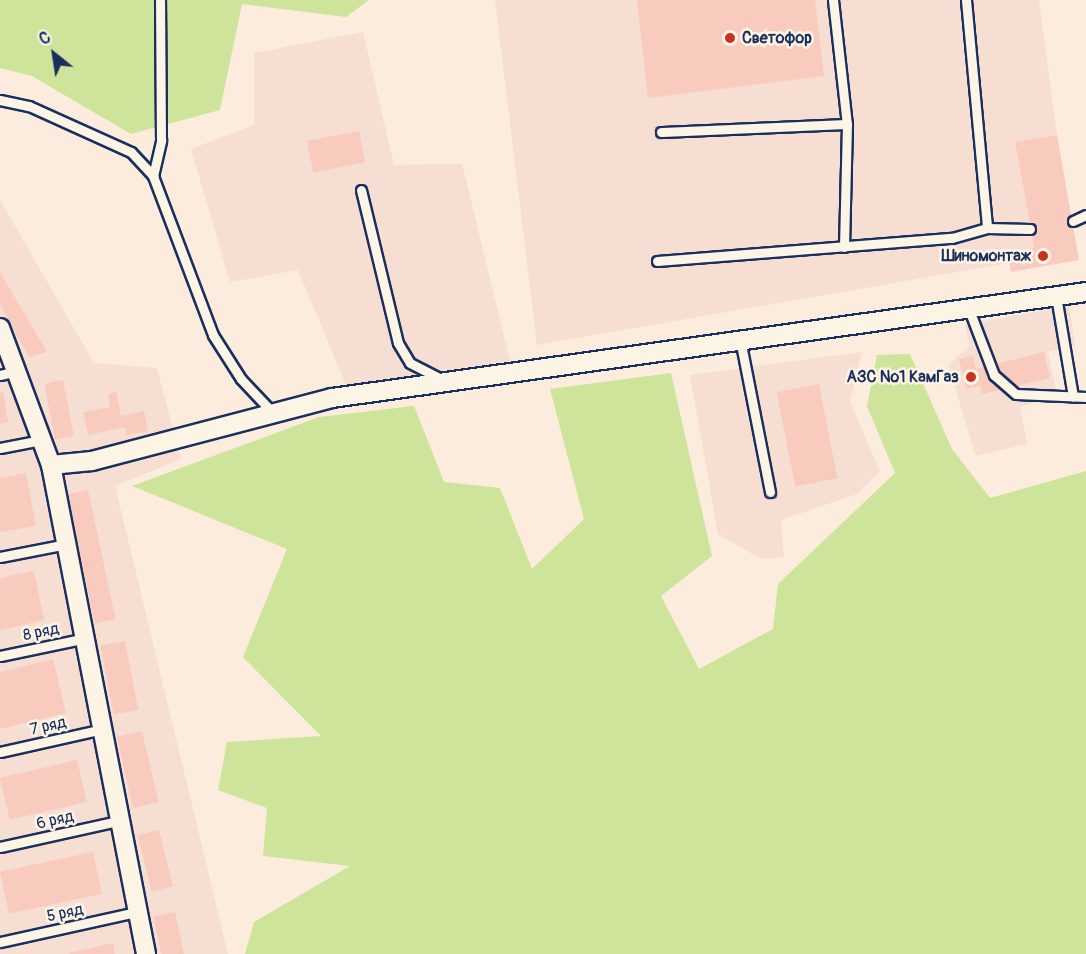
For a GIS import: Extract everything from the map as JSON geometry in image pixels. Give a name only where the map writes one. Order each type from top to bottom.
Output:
[{"type":"street","points":[[51,465],[92,461],[275,415],[332,398],[1086,291]]},
{"type":"street","points":[[0,328],[19,371],[51,465],[87,638],[117,821],[147,954]]},
{"type":"lane","points":[[153,176],[161,140],[160,0]]},
{"type":"lane","points":[[833,0],[847,123],[844,247]]},
{"type":"lane","points":[[966,0],[987,228]]},
{"type":"lane","points":[[0,100],[29,106],[131,152],[153,176],[213,335],[241,379],[275,415]]},
{"type":"lane","points":[[661,132],[847,123]]},
{"type":"lane","points":[[361,190],[398,343],[410,363],[448,382]]},
{"type":"lane","points":[[1073,221],[1086,216]]},
{"type":"lane","points":[[657,261],[952,238],[987,228],[1030,229]]},
{"type":"lane","points":[[1056,296],[1073,397]]},
{"type":"lane","points":[[968,307],[994,375],[1016,394],[1086,397]]},
{"type":"lane","points":[[740,339],[770,492]]},
{"type":"lane","points":[[0,375],[19,371]]},
{"type":"lane","points":[[0,448],[41,440]]},
{"type":"lane","points":[[0,557],[67,544]]},
{"type":"lane","name":"8 ряд","points":[[0,656],[87,638]]},
{"type":"lane","name":"7 ряд","points":[[0,752],[103,729]]},
{"type":"lane","name":"6 ряд","points":[[0,847],[117,821]]},
{"type":"lane","name":"5 ряд","points":[[0,942],[137,912]]},
{"type":"shaded area","points":[[495,0],[1039,0],[1057,135],[1015,143],[1034,248],[1008,253],[1009,263],[537,345]]},
{"type":"shaded area","points":[[363,32],[394,165],[462,164],[510,361],[346,385],[298,270],[230,282],[191,149],[254,125],[254,53]]},
{"type":"shaded area","points":[[0,200],[94,363],[157,368],[181,459],[115,486],[228,954],[0,954]]},
{"type":"shaded area","points":[[1069,305],[1075,346],[1048,352],[1057,395],[1020,407],[1027,444],[976,456],[948,365],[970,346],[965,325]]},
{"type":"shaded area","points":[[862,352],[850,402],[880,471],[857,494],[781,520],[784,557],[761,559],[718,534],[690,375]]},
{"type":"green space","points":[[0,0],[369,0],[346,17],[242,4],[220,110],[131,134],[32,76],[0,68]]},
{"type":"green space","points":[[910,354],[952,449],[990,498],[1086,471],[1086,954],[245,954],[254,922],[350,866],[263,856],[267,808],[218,790],[227,742],[321,736],[243,657],[287,549],[132,486],[319,417],[414,406],[444,482],[500,488],[532,569],[584,519],[550,389],[671,373],[712,556],[661,596],[699,669],[773,629],[778,584],[895,473],[867,406],[877,355]]},
{"type":"building","name":"Светофор","points":[[637,0],[815,0],[824,76],[648,98]]},
{"type":"building","points":[[359,131],[365,162],[313,173],[307,141]]},
{"type":"building","points":[[1057,135],[1079,260],[1011,272],[1008,253],[1034,248],[1015,142]]},
{"type":"building","points":[[0,272],[47,352],[29,357],[0,304]]},
{"type":"building","points":[[1044,352],[1050,378],[982,394],[980,385],[966,389],[959,359],[973,356],[976,369]]},
{"type":"building","points":[[63,380],[74,436],[55,440],[44,384]]},
{"type":"building","points":[[819,384],[837,478],[795,486],[777,392]]},
{"type":"building","points":[[3,392],[8,422],[0,424],[0,393]]},
{"type":"building","points":[[116,392],[121,416],[144,411],[148,431],[126,435],[125,427],[88,435],[83,412],[110,407],[108,394]]},
{"type":"building","points":[[26,473],[36,526],[0,532],[0,478]]},
{"type":"building","points":[[88,490],[115,619],[95,623],[67,494]]},
{"type":"building","points":[[34,571],[44,620],[0,630],[0,578]]},
{"type":"building","points":[[125,641],[138,710],[114,714],[100,646]]},
{"type":"building","points":[[53,659],[66,713],[0,729],[0,672]]},
{"type":"building","points":[[142,731],[158,802],[133,808],[117,737]]},
{"type":"building","points":[[77,760],[87,802],[10,820],[0,778]]},
{"type":"building","points":[[159,830],[173,886],[152,892],[138,835]]},
{"type":"building","points":[[93,852],[102,894],[9,914],[0,872]]},
{"type":"building","points":[[175,912],[184,954],[161,954],[153,917]]},
{"type":"building","points":[[113,943],[115,954],[69,954],[69,953]]},
{"type":"place","name":"Светофор","points":[[730,38]]},
{"type":"place","name":"Шиномонтаж","points":[[1043,256]]},
{"type":"place","name":"АЗС №1 КамГаз","points":[[971,377]]}]
